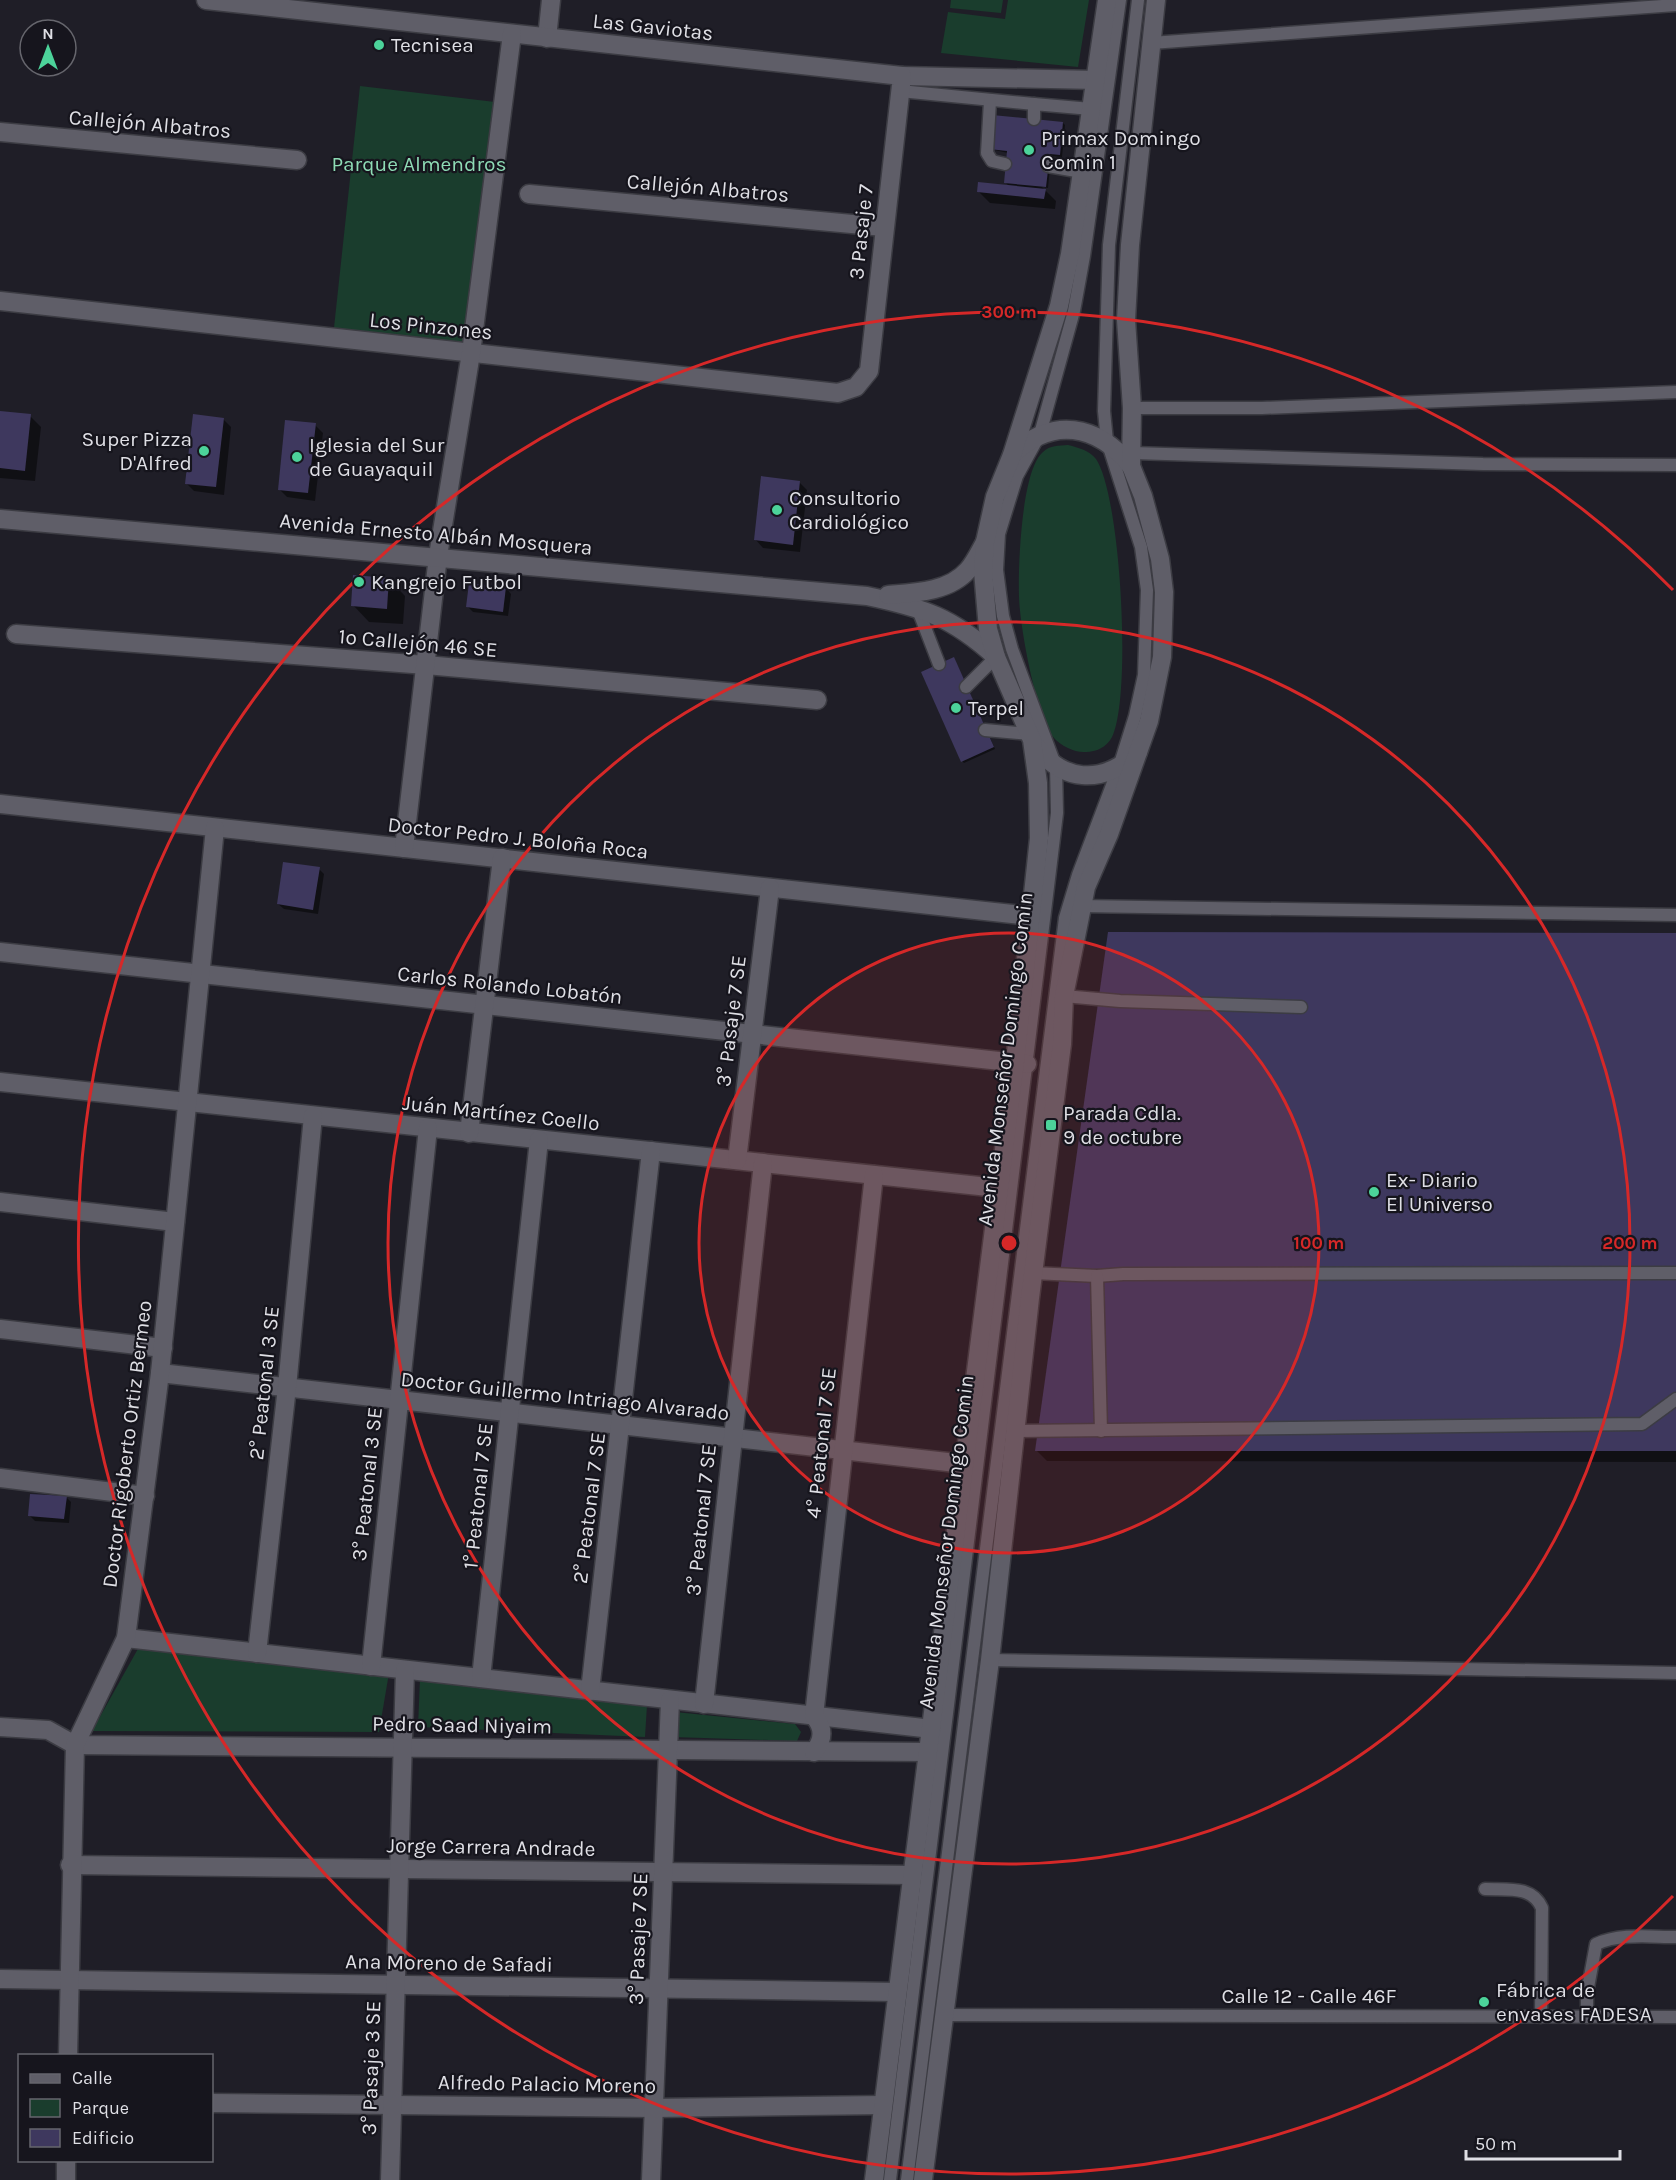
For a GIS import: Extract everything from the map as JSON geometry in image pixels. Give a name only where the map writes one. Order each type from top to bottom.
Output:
[{"type":"street","name":"Las Gaviotas","points":[[206,0],[547,38],[901,83],[1096,80]]},
{"type":"street","points":[[547,38],[552,0]]},
{"type":"street","name":"Avenida Monseñor Domingo Comin","points":[[874,2180],[998,1188],[1021,1063],[1040,807],[1030,737],[996,657],[984,600],[985,542],[995,497],[1012,455],[1059,306],[1070,254],[1107,0]]},
{"type":"street","points":[[923,2180],[990,1660],[1033,1273],[1062,1044],[1064,996],[1080,906],[1138,752],[1157,689],[1162,657],[1164,603],[1160,559],[1153,527],[1132,460],[1132,408],[1126,320],[1130,245],[1156,0]]},
{"type":"street","points":[[404,848],[438,556],[471,353],[512,34]]},
{"type":"street","name":"3 Pasaje 7","points":[[856,387],[869,370],[901,83]]},
{"type":"street","name":"Callejón Albatros","points":[[0,132],[297,160]]},
{"type":"street","name":"Callejón Albatros","points":[[529,194],[884,227]]},
{"type":"street","name":"Los Pinzones","points":[[0,301],[838,393],[856,387]]},
{"type":"street","points":[[1012,455],[1024,443],[1040,434],[1056,430],[1074,430],[1107,441],[1132,460]]},
{"type":"street","name":"Avenida Ernesto Albán Mosquera","points":[[0,519],[438,556],[867,596],[917,607],[955,624],[973,635],[996,657]]},
{"type":"street","name":"Avenida Ernesto Albán Mosquera","points":[[867,596],[920,592],[941,587],[967,571],[985,542]]},
{"type":"street","name":"1º Callejón 46 SE","points":[[16,634],[426,665],[817,700]]},
{"type":"street","points":[[1030,737],[1042,756],[1056,767],[1073,774],[1091,776],[1119,768],[1138,752]]},
{"type":"street","name":"Doctor Pedro J. Boloña Roca","points":[[0,804],[1031,916]]},
{"type":"street","name":"Doctor Rigoberto Ortiz Bermeo","points":[[68,2054],[70,1865],[75,1744],[126,1638],[163,1348],[215,828]]},
{"type":"street","points":[[469,1133],[502,858]]},
{"type":"street","name":"3° Pasaje 7 SE","points":[[737,1160],[770,888]]},
{"type":"street","name":"Carlos Rolando Lobatón","points":[[0,952],[1021,1063]]},
{"type":"street","name":"Juán Martínez Coello","points":[[0,1082],[998,1188]]},
{"type":"street","name":"2° Peatonal 3 SE","points":[[257,1653],[287,1387],[313,1116]]},
{"type":"street","name":"3° Peatonal 3 SE","points":[[371,1666],[428,1128]]},
{"type":"street","name":"1° Peatonal 7 SE","points":[[481,1678],[539,1140]]},
{"type":"street","name":"2° Peatonal 7 SE","points":[[590,1691],[651,1151]]},
{"type":"street","name":"3° Peatonal 7 SE","points":[[704,1704],[763,1163]]},
{"type":"street","name":"4° Peatonal 7 SE","points":[[814,1752],[819,1745],[822,1730],[814,1716],[874,1175]]},
{"type":"street","points":[[0,1202],[175,1222]]},
{"type":"street","points":[[0,1329],[163,1348]]},
{"type":"street","name":"Doctor Guillermo Intriago Alvarado","points":[[160,1373],[965,1464]]},
{"type":"street","points":[[0,1478],[145,1496]]},
{"type":"street","name":"Pedro Saad Niyaim","points":[[126,1638],[932,1730]]},
{"type":"street","name":"3° Pasaje 3 SE","points":[[390,2180],[405,1670]]},
{"type":"street","name":"3° Pasaje 7 SE","points":[[651,2180],[670,1700]]},
{"type":"street","name":"Pedro Saad Niyaim","points":[[0,1727],[48,1730],[75,1744],[928,1752]]},
{"type":"street","name":"Jorge Carrera Andrade","points":[[70,1865],[911,1875]]},
{"type":"street","name":"Ana Moreno de Safadi","points":[[0,1979],[897,1992]]},
{"type":"street","name":"Alfredo Palacio Moreno","points":[[213,2103],[654,2108],[883,2105]]},
{"type":"street","points":[[66,2162],[66,2180]]},
{"type":"lane","name":"Avenida Monseñor Domingo Comin","points":[[890,2180],[1021,1063],[1055,841],[1056,767],[1012,649],[1003,615],[997,570],[999,534],[1014,484],[1040,434],[1074,310],[1084,256],[1120,0]]},
{"type":"lane","name":"Avenida Monseñor Domingo Comin","points":[[907,2180],[1060,946],[1065,918],[1078,874],[1119,768],[1136,716],[1144,675],[1147,590],[1141,547],[1107,441],[1104,411],[1109,245],[1138,0]]},
{"type":"lane","points":[[1151,43],[1676,5]]},
{"type":"lane","points":[[901,83],[990,101],[1091,109]]},
{"type":"lane","points":[[990,101],[987,153],[992,161],[1005,164]]},
{"type":"lane","points":[[1034,104],[1034,119]]},
{"type":"lane","points":[[1048,166],[1082,172]]},
{"type":"lane","points":[[1132,408],[1262,408],[1676,392]]},
{"type":"lane","points":[[1132,460],[1676,465]]},
{"type":"lane","points":[[917,607],[939,664]]},
{"type":"lane","points":[[966,687],[996,657]]},
{"type":"lane","points":[[985,730],[1030,737]]},
{"type":"lane","points":[[1080,906],[1676,915]]},
{"type":"lane","points":[[1064,996],[1120,1001],[1301,1007]]},
{"type":"lane","points":[[1033,1273],[1097,1276],[1123,1274],[1676,1273]]},
{"type":"lane","points":[[1097,1276],[1101,1431]]},
{"type":"lane","points":[[1016,1431],[1642,1424],[1676,1399]]},
{"type":"lane","points":[[990,1660],[1676,1673]]},
{"type":"lane","points":[[1485,1889],[1527,1891],[1538,1898],[1542,1908],[1541,2017]]},
{"type":"lane","points":[[1587,2017],[1587,1993],[1596,1944],[1609,1938],[1631,1936],[1676,1937]]},
{"type":"lane","name":"Calle 12 - Calle 46F","points":[[943,2014],[1676,2017]]},
{"type":"green space","points":[[951,0],[1003,0],[1001,13],[950,8]]},
{"type":"green space","points":[[1008,0],[1089,0],[1078,67],[941,53],[948,12],[1005,19]]},
{"type":"green space","name":"Parque Almendros","points":[[360,86],[495,102],[462,352],[333,337]]},
{"type":"green space","points":[[1068,445],[1090,453],[1096,459],[1105,480],[1112,512],[1121,597],[1121,682],[1118,715],[1110,741],[1090,752],[1077,751],[1064,746],[1054,738],[1047,727],[1030,670],[1022,629],[1019,597],[1022,521],[1030,478],[1043,452],[1052,447]]},
{"type":"green space","points":[[139,1647],[389,1673],[379,1732],[92,1731]]},
{"type":"green space","points":[[420,1679],[647,1705],[645,1737],[418,1727]]},
{"type":"green space","points":[[675,1712],[795,1724],[801,1732],[797,1741],[673,1737]]},
{"type":"building","name":"Primax Domingo Comin 1","points":[[992,115],[1063,122],[1060,155],[1050,154],[1046,187],[1004,183],[1007,151],[989,149]]},
{"type":"building","points":[[978,182],[1046,189],[1044,199],[977,192]]},
{"type":"building","points":[[0,411],[31,414],[25,471],[0,468]]},
{"type":"building","name":"Super Pizza D'Alfred","points":[[193,414],[224,418],[216,487],[185,484]]},
{"type":"building","name":"Iglesia del Sur de Guayaquil","points":[[285,420],[316,423],[308,493],[278,490]]},
{"type":"building","name":"Consultorio Cardiológico","points":[[761,476],[800,481],[793,545],[754,540]]},
{"type":"building","points":[[353,575],[389,578],[387,609],[351,606]]},
{"type":"building","points":[[469,583],[506,587],[503,612],[466,607]]},
{"type":"building","name":"Terpel","points":[[954,657],[994,747],[961,762],[921,672]]},
{"type":"building","points":[[283,862],[320,867],[313,910],[277,904]]},
{"type":"building","name":"Ex- Diario El Universo","points":[[1108,932],[1676,933],[1676,1451],[1035,1451]]},
{"type":"building","points":[[30,1494],[67,1496],[64,1519],[28,1516]]},
{"type":"place","name":"Tecnisea","points":[[379,45]]},
{"type":"place","name":"Primax Domingo Comin 1","points":[[1029,150]]},
{"type":"place","name":"Super Pizza D'Alfred","points":[[204,451]]},
{"type":"place","name":"Iglesia del Sur de Guayaquil","points":[[297,457]]},
{"type":"place","name":"Consultorio Cardiológico","points":[[777,510]]},
{"type":"place","name":"Kangrejo Futbol","points":[[359,582]]},
{"type":"place","name":"Terpel","points":[[956,708]]},
{"type":"place","name":"Parada Cdla. 9 de octubre","points":[[1051,1125]]},
{"type":"place","name":"Ex- Diario El Universo","points":[[1374,1192]]},
{"type":"place","name":"Fábrica de envases FADESA","points":[[1484,2002]]}]
